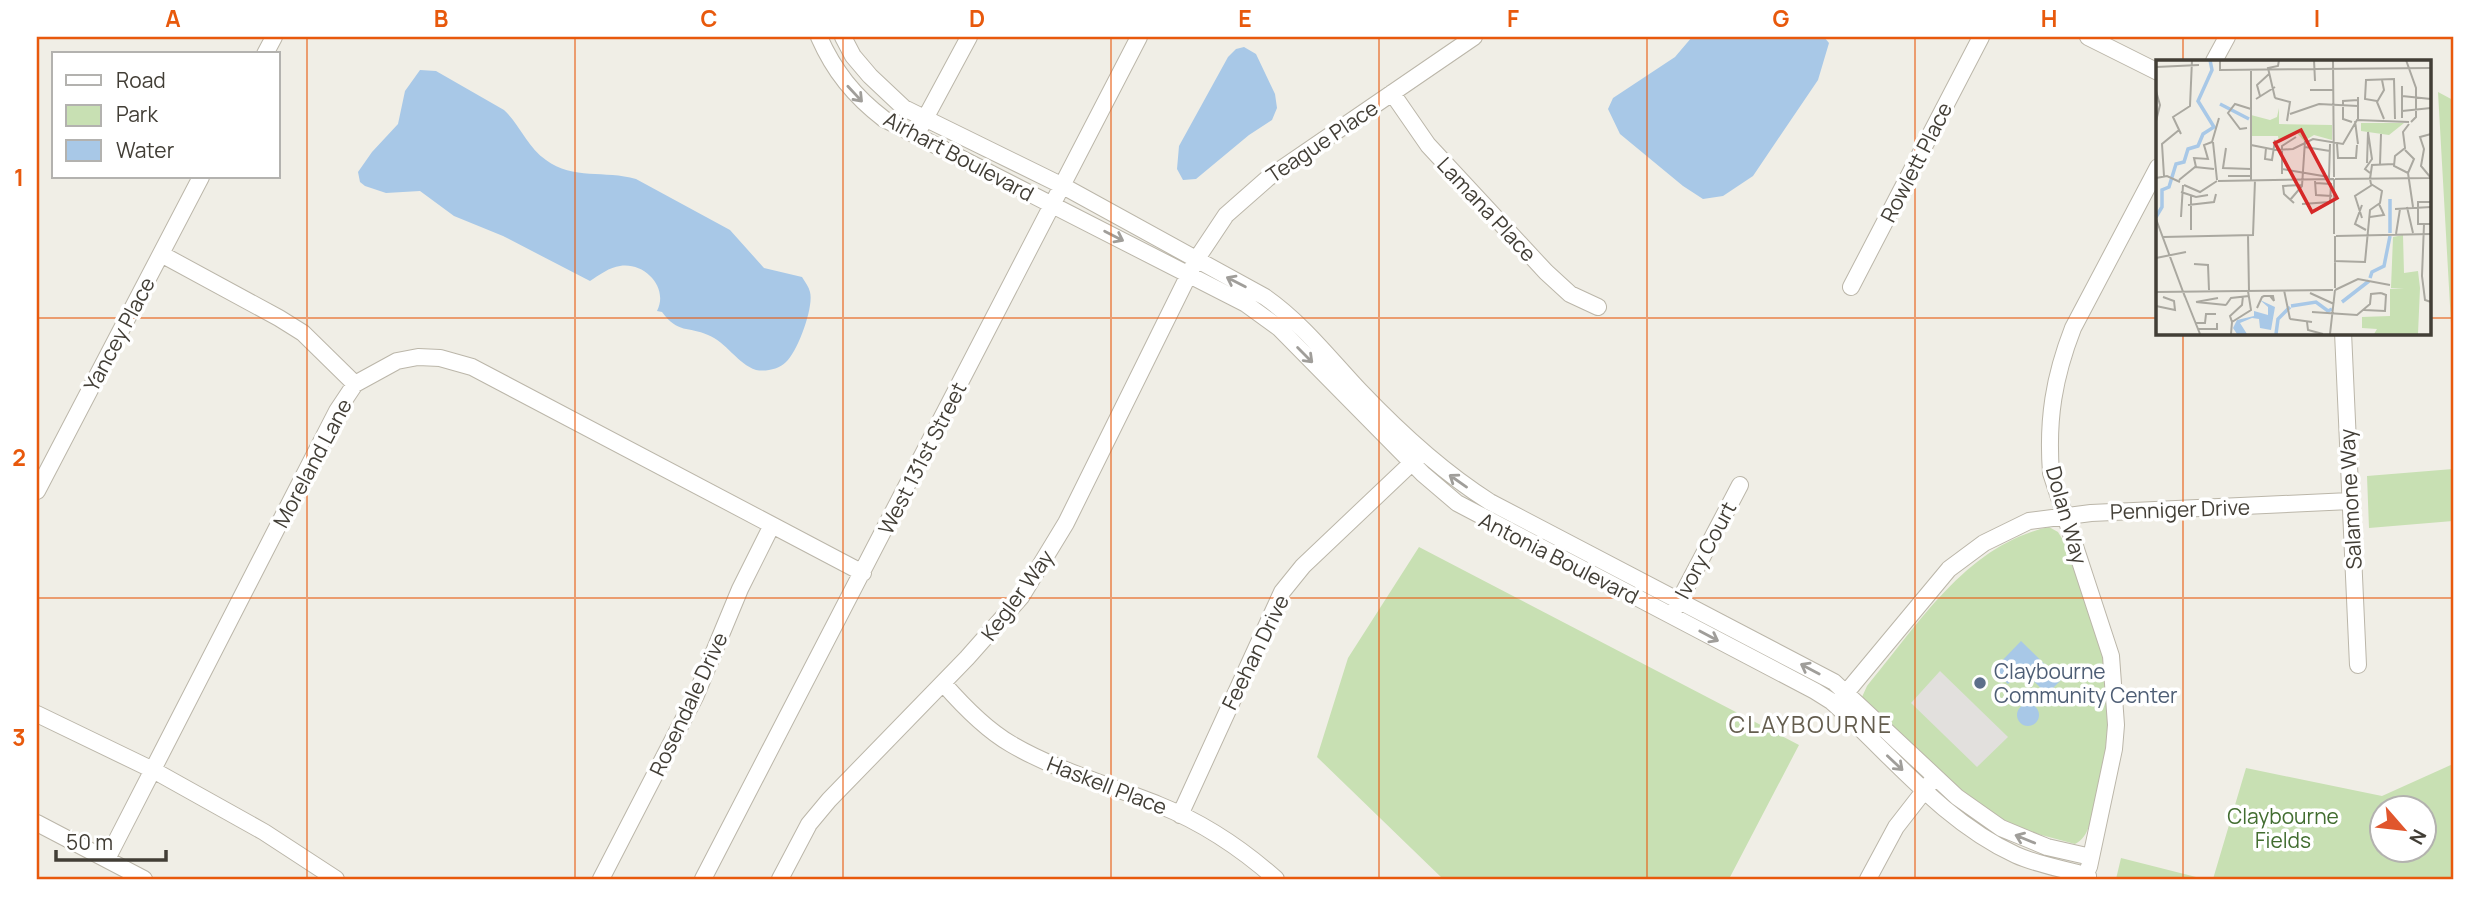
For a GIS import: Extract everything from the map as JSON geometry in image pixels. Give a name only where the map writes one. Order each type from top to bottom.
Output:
[{"type":"street","name":"Airhart Boulevard","points":[[819,37],[829,60],[849,89],[884,119],[1053,205]]},
{"type":"street","name":"Airhart Boulevard","points":[[843,37],[853,56],[887,94],[904,108],[1063,186]]},
{"type":"street","points":[[915,136],[969,37]]},
{"type":"street","name":"West 131st Street","points":[[703,879],[1139,37]]},
{"type":"street","name":"Teague Place","points":[[1193,268],[1226,215],[1253,189],[1474,37]]},
{"type":"street","name":"Rowlett Place","points":[[1851,287],[1981,37]]},
{"type":"street","points":[[2088,37],[2156,71]]},
{"type":"street","points":[[2215,60],[2227,37]]},
{"type":"street","name":"Lamana Place","points":[[1392,93],[1427,145],[1546,272],[1570,294],[1598,307]]},
{"type":"street","name":"Dolan Way","points":[[2087,877],[2114,749],[2115,701],[2111,656],[2052,473],[2049,448],[2052,401],[2063,355],[2079,316],[2156,171]]},
{"type":"street","name":"Yancey Place","points":[[37,491],[200,178]]},
{"type":"street","name":"Antonia Boulevard","points":[[1063,186],[1193,268]]},
{"type":"street","name":"Antonia Boulevard","points":[[1053,205],[1265,297],[1290,314],[1417,457],[1438,488],[1479,517],[1815,691],[1841,698]]},
{"type":"street","points":[[160,254],[303,333],[355,384]]},
{"type":"street","name":"Kegler Way","points":[[780,879],[809,824],[828,800],[997,626],[1042,565],[1066,523],[1193,268]]},
{"type":"street","name":"Salamone Way","points":[[2343,334],[2358,665]]},
{"type":"street","name":"Moreland Lane","points":[[107,859],[337,411],[355,384],[397,361],[418,357],[440,358],[472,367],[771,527],[863,573]]},
{"type":"street","name":"Antonia Boulevard","points":[[1417,457],[1490,502],[1835,682],[1841,698],[1930,783],[1950,813],[1989,841],[2018,856],[2087,877]]},
{"type":"street","name":"Feehan Drive","points":[[1180,814],[1282,592],[1303,566],[1417,457]]},
{"type":"street","name":"Ivory Court","points":[[1672,616],[1740,485]]},
{"type":"street","name":"Penniger Drive","points":[[1841,698],[1950,569],[1984,543],[2029,522],[2065,515],[2350,502]]},
{"type":"street","name":"Rosendale Drive","points":[[601,879],[696,695],[740,589],[771,527]]},
{"type":"street","name":"Haskell Place","points":[[943,683],[982,723],[1008,743],[1036,758],[1180,814],[1233,843],[1276,879]]},
{"type":"street","points":[[37,714],[153,770],[264,832],[336,879]]},
{"type":"street","points":[[1868,879],[1896,827],[1930,783]]},
{"type":"street","name":"Antonia Boulevard","points":[[1930,783],[1957,797],[2001,828],[2047,847],[2091,857]]},
{"type":"street","points":[[37,822],[144,879]]},
{"type":"green space","points":[[2438,92],[2453,100],[2453,359]]},
{"type":"green space","points":[[2453,469],[2453,521],[2369,528],[2367,476]]},
{"type":"green space","points":[[2049,527],[2058,532],[2063,540],[2094,623],[2106,674],[2108,706],[2105,754],[2089,826],[2084,837],[2075,844],[2023,830],[1981,808],[1865,703],[1862,697],[1867,686],[1925,614],[1968,569],[2019,536]]},
{"type":"green space","points":[[1419,547],[1799,745],[1729,879],[1443,879],[1317,757],[1348,658]]},
{"type":"green space","name":"Claybourne Fields","points":[[2453,764],[2453,879],[2213,879],[2246,768],[2372,794],[2368,794],[2368,864],[2438,864],[2438,794],[2386,794]]},
{"type":"green space","name":"Claybourne Fields","points":[[2121,858],[2204,879],[2116,879]]},
{"type":"shaded area","points":[[1940,671],[2008,737],[1977,767],[1911,703]]},
{"type":"water","points":[[1692,37],[1824,37],[1829,43],[1818,80],[1753,176],[1723,196],[1703,199],[1620,134],[1608,109],[1613,98],[1675,57]]},
{"type":"water","points":[[1244,47],[1256,54],[1275,94],[1277,108],[1272,120],[1249,135],[1196,179],[1183,180],[1177,169],[1179,146],[1228,57],[1236,49]]},
{"type":"water","points":[[420,70],[436,71],[504,110],[534,149],[556,166],[578,172],[636,179],[730,230],[764,268],[802,277],[810,292],[810,308],[800,339],[791,356],[776,368],[756,370],[743,363],[714,338],[678,327],[662,312],[657,311],[660,294],[657,286],[646,272],[638,268],[616,267],[590,281],[503,236],[454,216],[420,191],[386,193],[365,186],[360,182],[358,172],[398,124],[405,91]]},
{"type":"water","points":[[2021,641],[2061,680],[2047,694],[2022,670],[2008,684],[1993,670]]},
{"type":"water","points":[[2028,704],[2036,707],[2039,715],[2036,723],[2028,726],[2020,723],[2017,715],[2020,707]]},
{"type":"place","name":"Claybourne Community Center","points":[[1980,683]]},
{"type":"district","name":"CLAYBOURNE","points":[[1811,724]]}]
